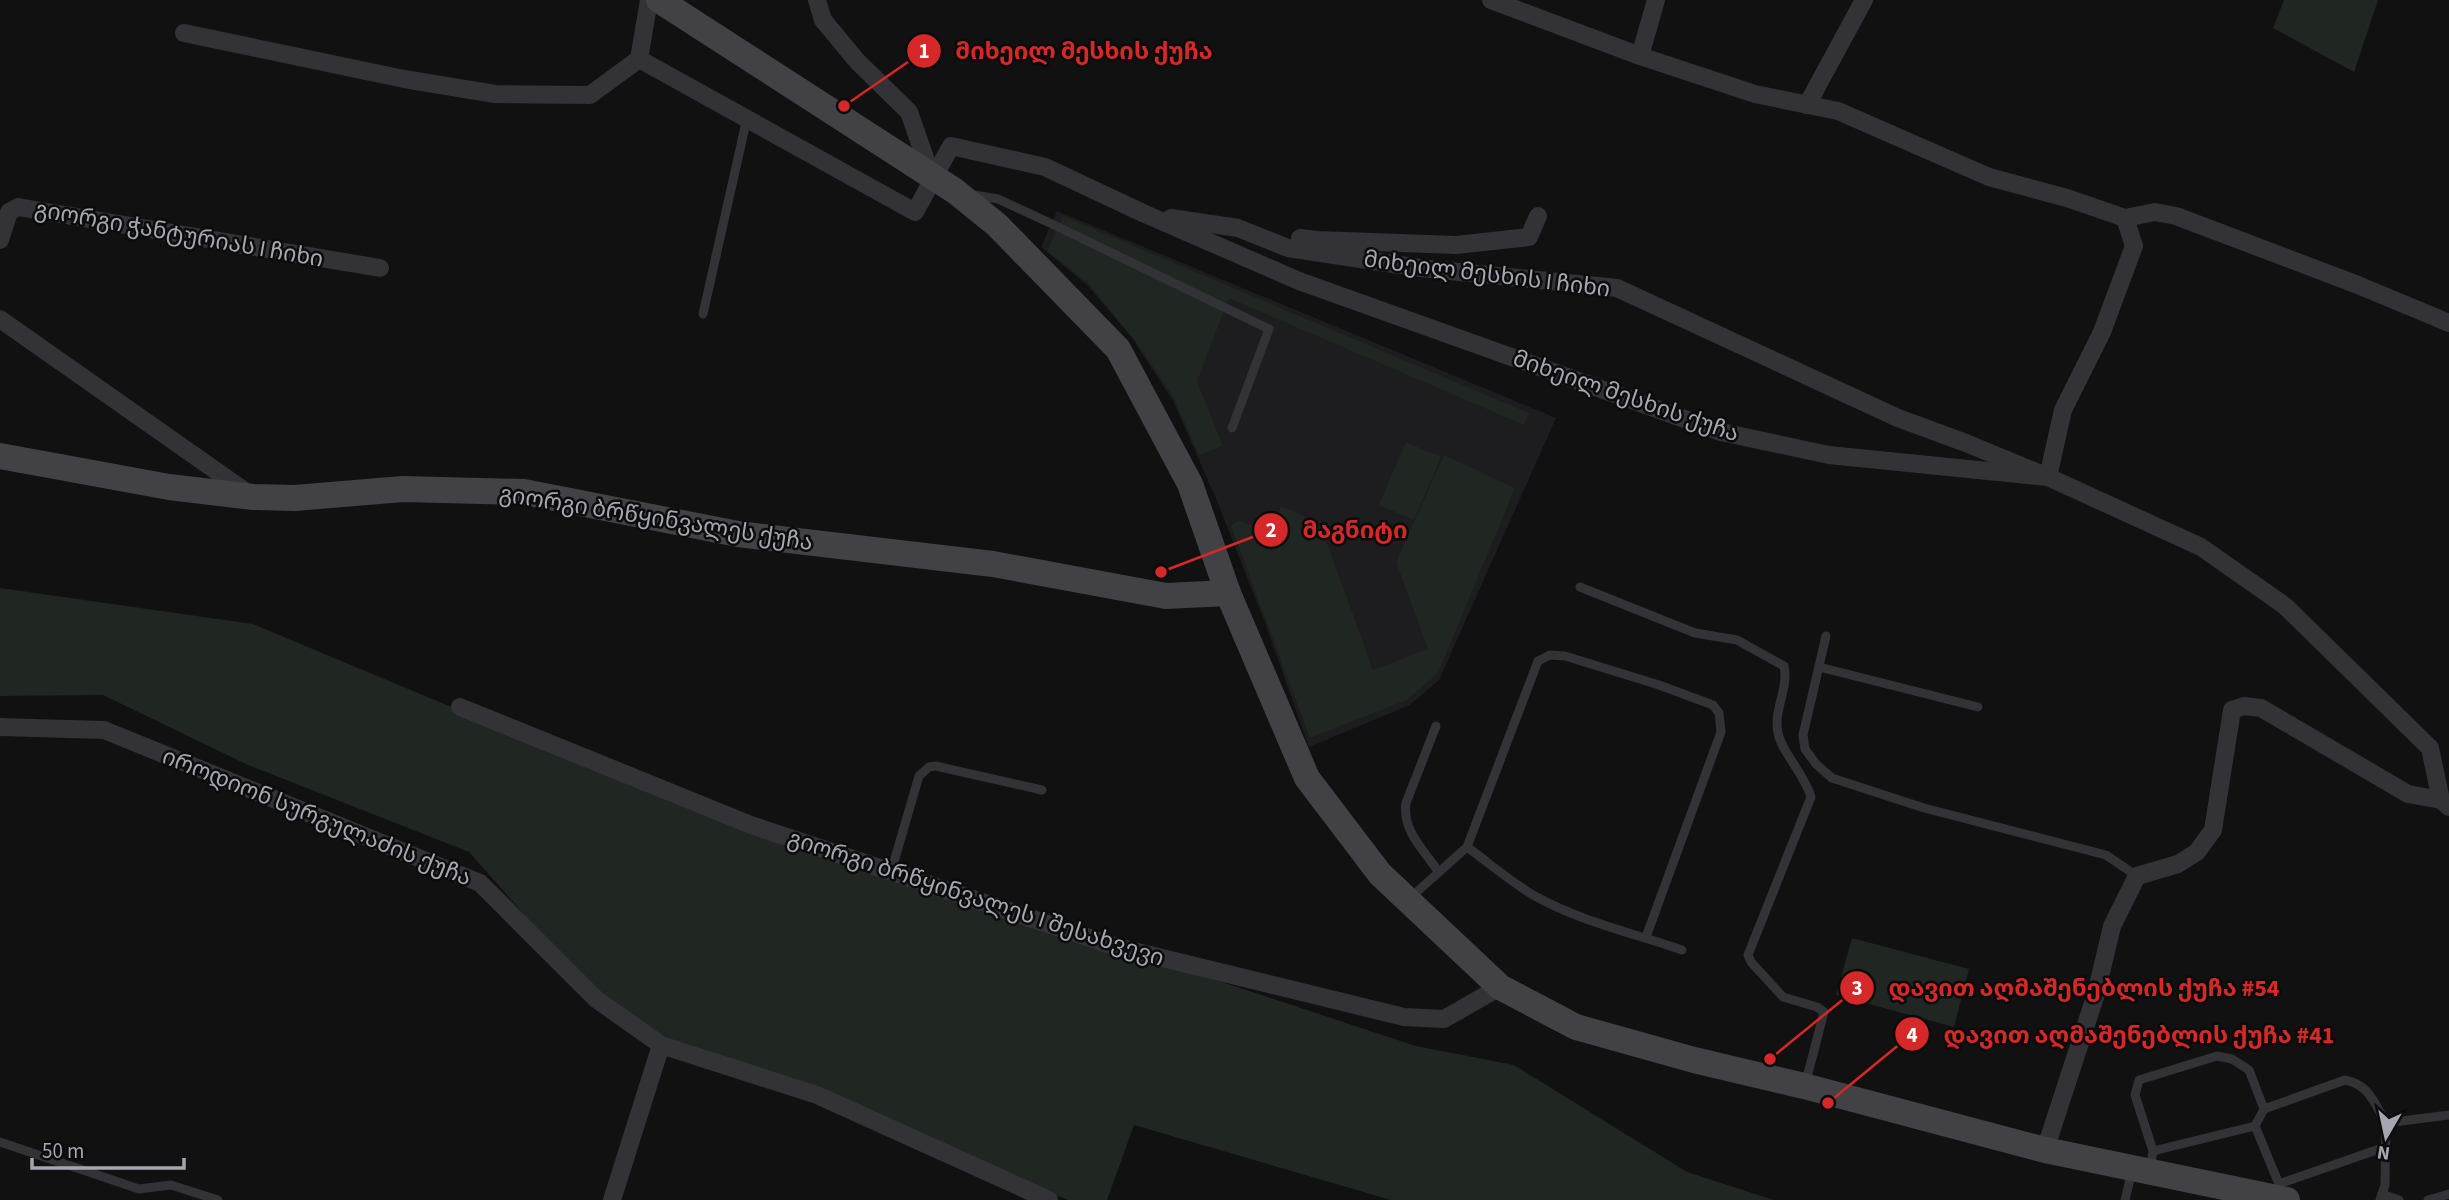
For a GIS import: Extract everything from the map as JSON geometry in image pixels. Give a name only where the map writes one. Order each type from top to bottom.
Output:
[{"type":"street","points":[[184,33],[404,79],[495,94],[590,95],[639,59],[649,0]]},
{"type":"street","points":[[659,0],[864,131],[998,225],[1118,349],[1190,484],[1228,593],[1307,778],[1380,874],[1500,987],[1576,1027],[1694,1060],[1804,1086],[2045,1150],[2145,1164],[2281,1194]]},
{"type":"street","points":[[817,0],[823,20],[857,61],[909,112],[944,185]]},
{"type":"street","points":[[1491,0],[1640,56],[1755,94],[1838,111],[1989,177],[2067,198],[2125,218],[2155,212],[2176,216],[2358,285],[2449,323]]},
{"type":"street","points":[[1640,56],[1656,0]]},
{"type":"street","points":[[1807,105],[1864,0]]},
{"type":"street","points":[[639,59],[915,212],[944,185]]},
{"type":"street","name":"მიხეილ მესხის ქუჩა","points":[[944,185],[951,146],[1045,167],[1299,281],[1721,432],[1829,455],[2048,477],[2201,547],[2285,606],[2430,748],[2445,803]]},
{"type":"street","name":"გიორგი ჭანტურიას I ჩიხი","points":[[0,240],[3,222],[9,212],[18,207],[380,268]]},
{"type":"street","name":"მიხეილ მესხის I ჩიხი","points":[[1145,214],[1238,228],[1288,248],[1420,268],[1617,288],[1898,418],[2048,477]]},
{"type":"street","points":[[1238,228],[1317,240],[1456,245],[1529,237],[1538,216]]},
{"type":"street","points":[[2048,477],[2063,410],[2102,332],[2134,246],[2125,218]]},
{"type":"street","points":[[0,318],[253,497]]},
{"type":"street","name":"გიორგი ბრწყინვალეს ქუჩა","points":[[0,456],[169,487],[253,497],[295,498],[403,489],[524,492],[738,534],[993,564],[1166,596],[1228,593]]},
{"type":"street","points":[[2045,1150],[2096,994],[2112,926],[2137,876],[2178,864],[2197,852],[2213,830],[2232,710],[2244,706],[2261,708],[2408,794],[2445,803]]},
{"type":"street","name":"გიორგი ბრწყინვალეს I შესახვევი","points":[[460,707],[751,825],[1117,947],[1404,1017],[1444,1019],[1500,987]]},
{"type":"street","name":"იროდიონ სურგულაძის ქუჩა","points":[[0,727],[104,730],[480,883],[596,999],[662,1045],[817,1095],[1049,1200]]},
{"type":"street","points":[[611,1200],[662,1045]]},
{"type":"lane","points":[[702,314],[747,118]]},
{"type":"lane","points":[[944,185],[999,199],[1269,329],[1232,428]]},
{"type":"lane","points":[[1580,587],[1695,632],[1737,640],[1784,666],[1787,678],[1777,731],[1807,782],[1811,797],[1748,955],[1751,962],[1783,997],[1824,1012],[1804,1086]]},
{"type":"lane","points":[[1826,636],[1802,735],[1805,749],[1832,778],[1924,808],[2106,855],[2137,876]]},
{"type":"lane","points":[[1408,899],[1467,847],[1538,661],[1550,655],[1565,656],[1659,685],[1713,705],[1719,713],[1721,732],[1646,937]]},
{"type":"lane","points":[[1819,667],[1978,707]]},
{"type":"lane","points":[[1436,726],[1406,803],[1404,815],[1406,825],[1438,871]]},
{"type":"lane","points":[[891,872],[919,776],[929,767],[936,766],[1042,790]]},
{"type":"lane","points":[[1467,847],[1534,895],[1608,927],[1682,950]]},
{"type":"lane","points":[[2125,1200],[2145,1164],[2135,1095],[2139,1080],[2217,1056],[2232,1059],[2249,1070],[2264,1109]]},
{"type":"lane","points":[[2145,1164],[2255,1126],[2264,1109],[2345,1080],[2358,1083],[2367,1091],[2386,1123],[2385,1185],[2381,1197],[2399,1200]]},
{"type":"lane","points":[[2386,1123],[2449,1115]]},
{"type":"lane","points":[[2255,1126],[2281,1194],[2385,1147]]},
{"type":"lane","points":[[0,1142],[139,1189],[171,1185],[218,1200]]},
{"type":"lane","points":[[2428,1200],[2449,1194]]},
{"type":"shaded area","points":[[2284,0],[2378,0],[2354,72],[2273,28]]},
{"type":"shaded area","points":[[1057,211],[1556,418],[1439,680],[1410,705],[1309,747],[1265,623],[1217,501],[1173,401],[1132,338],[1088,286],[1041,247]]},
{"type":"shaded area","points":[[1063,216],[1529,413],[1524,425],[1229,298],[1197,381],[1223,446],[1199,455],[1173,396],[1133,338],[1088,283],[1047,251]]},
{"type":"shaded area","points":[[1406,442],[1441,457],[1414,520],[1379,505]]},
{"type":"shaded area","points":[[1444,455],[1515,488],[1438,673],[1407,700],[1310,738],[1231,526],[1238,520],[1271,533],[1281,506],[1313,520],[1322,529],[1373,670],[1428,649],[1396,562]]},
{"type":"shaded area","points":[[0,588],[253,624],[688,806],[1416,1046],[1514,1065],[1687,1172],[1774,1200],[1391,1200],[1134,1125],[1107,1200],[1068,1200],[690,1049],[613,1014],[469,852],[248,765],[103,695],[0,696]]},
{"type":"shaded area","points":[[1852,938],[1969,969],[1954,1027],[1836,995]]},
{"type":"place","name":"მიხეილ მესხის ქუჩა","points":[[844,106]]},
{"type":"place","name":"მაგნიტი","points":[[1161,572]]},
{"type":"place","name":"დავით აღმაშენებლის ქუჩა #54","points":[[1770,1059]]},
{"type":"place","name":"დავით აღმაშენებლის ქუჩა #41","points":[[1828,1103]]}]
